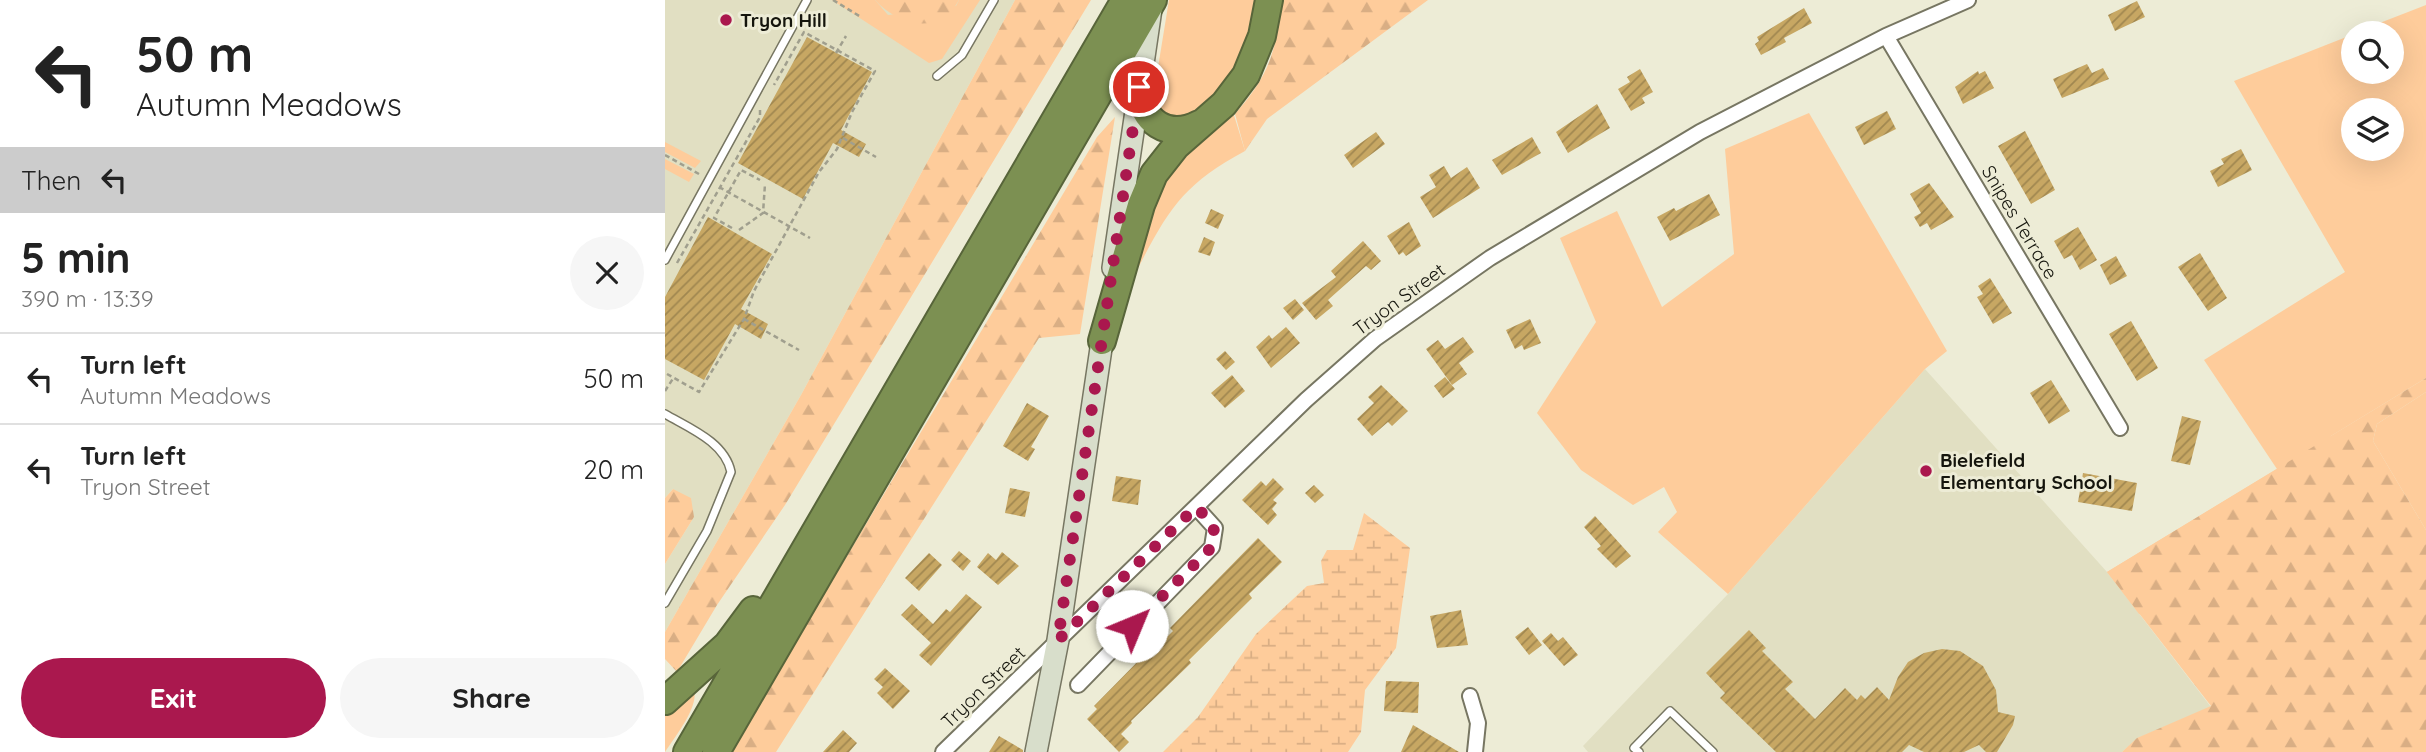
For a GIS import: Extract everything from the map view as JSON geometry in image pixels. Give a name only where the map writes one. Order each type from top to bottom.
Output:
[{"type":"highway","points":[[687,752],[1125,0]]},
{"type":"highway","points":[[716,752],[1153,0]]},
{"type":"highway","points":[[1102,341],[1142,205],[1154,174],[1175,146],[1209,117],[1246,75],[1262,36],[1269,0]]},
{"type":"highway","points":[[1139,87],[1142,108],[1148,117],[1168,130],[1187,130],[1209,117]]},
{"type":"highway","points":[[665,701],[711,662],[735,635],[883,417]]},
{"type":"main road","points":[[1036,752],[1058,640],[1153,0]]},
{"type":"street","name":"Tryon Street","points":[[943,752],[1306,400],[1367,346],[1424,302],[1490,258],[1700,132],[1887,36],[1968,0]]},
{"type":"street","name":"Snipes Terrace","points":[[1887,36],[2120,428]]},
{"type":"street","points":[[1079,685],[1212,547],[1215,528],[1196,507]]},
{"type":"street","points":[[1470,696],[1478,723],[1475,752]]},
{"type":"lane","points":[[665,260],[807,0]]},
{"type":"lane","points":[[937,76],[962,55],[994,0]]},
{"type":"lane","points":[[665,414],[713,444],[729,462],[731,472],[707,531],[665,603]]},
{"type":"lane","points":[[1639,752],[1634,748],[1669,711],[1713,752]]},
{"type":"path","points":[[833,0],[861,18]]},
{"type":"path","points":[[667,374],[699,392],[744,319],[754,292],[819,172],[843,138],[852,111],[875,71],[804,33],[778,82],[767,89]]},
{"type":"path","points":[[837,51],[846,36]]},
{"type":"path","points":[[669,270],[680,261],[759,117],[759,103]]},
{"type":"path","points":[[843,138],[876,157]]},
{"type":"path","points":[[665,155],[810,238]]},
{"type":"path","points":[[732,228],[714,218],[741,170],[760,180]]},
{"type":"path","points":[[740,230],[763,213],[765,184]]},
{"type":"path","points":[[744,319],[799,349]]},
{"type":"path","points":[[665,391],[674,377]]},
{"type":"shaded area","points":[[665,0],[1015,0],[801,395],[665,632],[665,564],[694,517],[673,489],[665,498]]},
{"type":"shaded area","name":"Bielefield Elementary School","points":[[1925,369],[2107,572],[2211,707],[2138,738],[2122,752],[1588,752],[1583,746],[1728,594]]},
{"type":"green space","points":[[832,0],[875,0],[888,15],[956,6],[959,0],[980,0],[942,59],[929,63]]},
{"type":"green space","points":[[875,0],[959,0],[951,12],[941,19],[918,23],[895,16]]},
{"type":"green space","points":[[1015,0],[1091,0],[785,505],[717,605],[677,672],[665,659],[665,632],[801,395]]},
{"type":"green space","points":[[1169,0],[1257,0],[1248,37],[1233,73],[1209,103],[1177,122],[1155,108],[1153,98]]},
{"type":"green space","points":[[1283,0],[1428,0],[1267,119],[1245,151],[1235,114],[1264,73],[1274,48]]},
{"type":"green space","points":[[2426,5],[2426,378],[2331,436],[2214,626],[2139,614],[2107,572],[2277,469],[2204,360],[2345,272],[2234,81],[2341,39],[2341,84],[2404,84],[2404,21],[2385,21]]},
{"type":"green space","points":[[1233,112],[1245,151],[1206,176],[1179,201],[1168,215],[1136,272],[1144,229],[1165,173]]},
{"type":"green space","points":[[1809,113],[1947,351],[1925,369],[1728,594],[1658,532],[1677,512],[1664,487],[1633,505],[1581,470],[1537,413],[1596,322],[1560,238],[1617,211],[1662,307],[1734,254],[1725,149]]},
{"type":"green space","points":[[1115,117],[1080,334],[1039,338],[776,752],[730,752],[1097,137]]},
{"type":"green space","points":[[665,142],[701,161],[695,168],[665,152]]},
{"type":"green space","points":[[665,159],[694,174],[689,182],[665,169]]},
{"type":"green space","points":[[2426,378],[2426,392],[2377,424],[2373,441],[2426,530],[2426,752],[2122,752],[2137,738],[2211,706],[2107,572]]},
{"type":"green space","points":[[2426,392],[2426,530],[2373,441],[2377,424]]},
{"type":"green space","points":[[673,489],[691,498],[694,517],[665,564],[665,498]]},
{"type":"green space","points":[[1364,513],[1410,548],[1396,648],[1365,690],[1361,732],[1348,752],[1163,752],[1198,717],[1256,634],[1307,586],[1324,583],[1321,561],[1327,550],[1353,550]]},
{"type":"green space","points":[[694,690],[693,705],[665,752],[665,710]]},
{"type":"building","points":[[2137,1],[2145,17],[2115,31],[2108,15]]},
{"type":"building","points":[[1804,8],[1812,23],[1784,38],[1786,42],[1761,55],[1755,44],[1759,41],[1757,37]]},
{"type":"building","points":[[807,37],[872,72],[841,130],[866,144],[859,157],[833,143],[803,199],[738,163]]},
{"type":"building","points":[[2087,64],[2092,73],[2103,68],[2109,79],[2062,98],[2053,79]]},
{"type":"building","points":[[1640,69],[1653,92],[1642,98],[1645,103],[1631,111],[1618,89],[1630,82],[1627,77]]},
{"type":"building","points":[[1978,71],[1979,74],[1985,71],[1994,88],[1963,104],[1955,87]]},
{"type":"building","points":[[1597,104],[1610,128],[1568,153],[1556,132]]},
{"type":"building","points":[[1887,111],[1896,129],[1864,145],[1855,127]]},
{"type":"building","points":[[2025,131],[2055,190],[2031,204],[1998,146]]},
{"type":"building","points":[[1376,132],[1385,144],[1353,168],[1344,155]]},
{"type":"building","points":[[1532,137],[1541,153],[1502,175],[1492,160]]},
{"type":"building","points":[[2241,149],[2252,170],[2218,187],[2210,171],[2224,164],[2221,159]]},
{"type":"building","points":[[1444,166],[1451,178],[1467,167],[1480,188],[1433,218],[1420,197],[1436,187],[1429,175]]},
{"type":"building","points":[[1929,183],[1954,217],[1931,230],[1927,223],[1920,227],[1914,217],[1921,213],[1910,194]]},
{"type":"building","points":[[1709,194],[1720,215],[1670,241],[1657,217],[1674,208],[1676,211]]},
{"type":"building","points":[[1211,209],[1224,215],[1218,229],[1205,223]]},
{"type":"building","points":[[708,217],[772,254],[741,309],[768,324],[761,339],[735,324],[704,380],[665,359],[665,297]]},
{"type":"building","points":[[1409,222],[1421,246],[1406,256],[1403,252],[1399,255],[1387,236]]},
{"type":"building","points":[[2078,227],[2097,260],[2080,270],[2072,255],[2064,259],[2054,241]]},
{"type":"building","points":[[1204,237],[1215,242],[1210,256],[1198,252]]},
{"type":"building","points":[[1363,241],[1381,261],[1371,270],[1366,266],[1328,300],[1333,306],[1316,320],[1302,303],[1336,277],[1331,271]]},
{"type":"building","points":[[2200,253],[2227,298],[2208,311],[2178,267]]},
{"type":"building","points":[[2116,256],[2127,276],[2110,285],[2100,265]]},
{"type":"building","points":[[1990,278],[2012,313],[1993,324],[1977,297],[1983,294],[1978,286]]},
{"type":"building","points":[[1295,299],[1304,310],[1293,320],[1283,308]]},
{"type":"building","points":[[1530,319],[1541,343],[1524,350],[1522,345],[1515,349],[1506,330]]},
{"type":"building","points":[[2131,321],[2158,368],[2137,381],[2109,334]]},
{"type":"building","points":[[1286,327],[1300,343],[1271,368],[1256,347],[1269,335],[1272,339]]},
{"type":"building","points":[[1463,337],[1474,352],[1459,363],[1467,374],[1452,385],[1426,349],[1438,340],[1445,349]]},
{"type":"building","points":[[1225,351],[1235,362],[1226,370],[1216,359]]},
{"type":"building","points":[[1232,375],[1245,391],[1225,408],[1211,393]]},
{"type":"building","points":[[1445,377],[1455,389],[1443,398],[1434,386]]},
{"type":"building","points":[[2051,380],[2070,411],[2049,424],[2030,393]]},
{"type":"building","points":[[1381,385],[1408,411],[1392,426],[1388,422],[1372,436],[1357,419],[1374,403],[1368,397]]},
{"type":"building","points":[[1027,403],[1049,416],[1031,447],[1035,449],[1028,461],[1003,446]]},
{"type":"building","points":[[2182,416],[2201,421],[2190,465],[2171,461]]},
{"type":"building","points":[[2083,473],[2137,483],[2132,511],[2078,502]]},
{"type":"building","points":[[1116,476],[1141,480],[1138,505],[1112,501]]},
{"type":"building","points":[[1273,478],[1284,489],[1273,500],[1277,503],[1272,509],[1277,515],[1268,525],[1242,500],[1261,481],[1266,486]]},
{"type":"building","points":[[1314,485],[1324,495],[1315,503],[1305,493]]},
{"type":"building","points":[[1010,488],[1030,492],[1025,517],[1005,513]]},
{"type":"building","points":[[1595,516],[1631,556],[1616,568],[1597,549],[1601,546],[1584,527]]},
{"type":"building","points":[[1258,538],[1282,562],[1249,594],[1252,598],[1189,660],[1191,663],[1131,721],[1121,734],[1129,742],[1119,752],[1087,719],[1097,709],[1094,706],[1154,645],[1157,647],[1173,631],[1170,628]]},
{"type":"building","points":[[959,551],[971,561],[963,571],[951,560]]},
{"type":"building","points":[[1002,552],[1019,566],[998,585],[977,567],[988,553],[996,560]]},
{"type":"building","points":[[929,553],[942,565],[919,591],[905,578]]},
{"type":"building","points":[[966,594],[982,607],[931,666],[919,655],[931,643],[901,615],[912,604],[933,624],[946,609],[950,612]]},
{"type":"building","points":[[1461,610],[1468,645],[1437,648],[1430,616]]},
{"type":"building","points":[[1528,627],[1542,645],[1529,655],[1515,637]]},
{"type":"building","points":[[1749,630],[1766,648],[1762,651],[1793,682],[1785,689],[1815,719],[1845,688],[1857,700],[1861,695],[1865,699],[1877,687],[1889,700],[1898,677],[1908,662],[1924,653],[1942,649],[1960,651],[1983,666],[1996,690],[1998,712],[2015,716],[2013,725],[1997,752],[1986,752],[1979,745],[1964,752],[1924,752],[1909,745],[1902,752],[1776,752],[1720,698],[1725,693],[1706,673]]},
{"type":"building","points":[[1551,633],[1558,641],[1563,637],[1578,655],[1564,666],[1542,641]]},
{"type":"building","points":[[885,668],[910,691],[893,709],[877,693],[883,687],[874,679]]},
{"type":"building","points":[[1386,681],[1419,682],[1418,713],[1384,711]]},
{"type":"building","points":[[1413,725],[1459,752],[1401,752]]},
{"type":"building","points":[[843,730],[857,743],[849,752],[823,752]]},
{"type":"building","points":[[999,736],[1023,750],[1023,752],[989,752]]},
{"type":"place","name":"Tryon Hill","points":[[726,20]]},
{"type":"place","name":"Bielefield Elementary School","points":[[1926,471]]},
{"type":"route","points":[[1132,626],[1212,547],[1216,537],[1215,528],[1196,507],[1058,640],[1139,87]]}]
